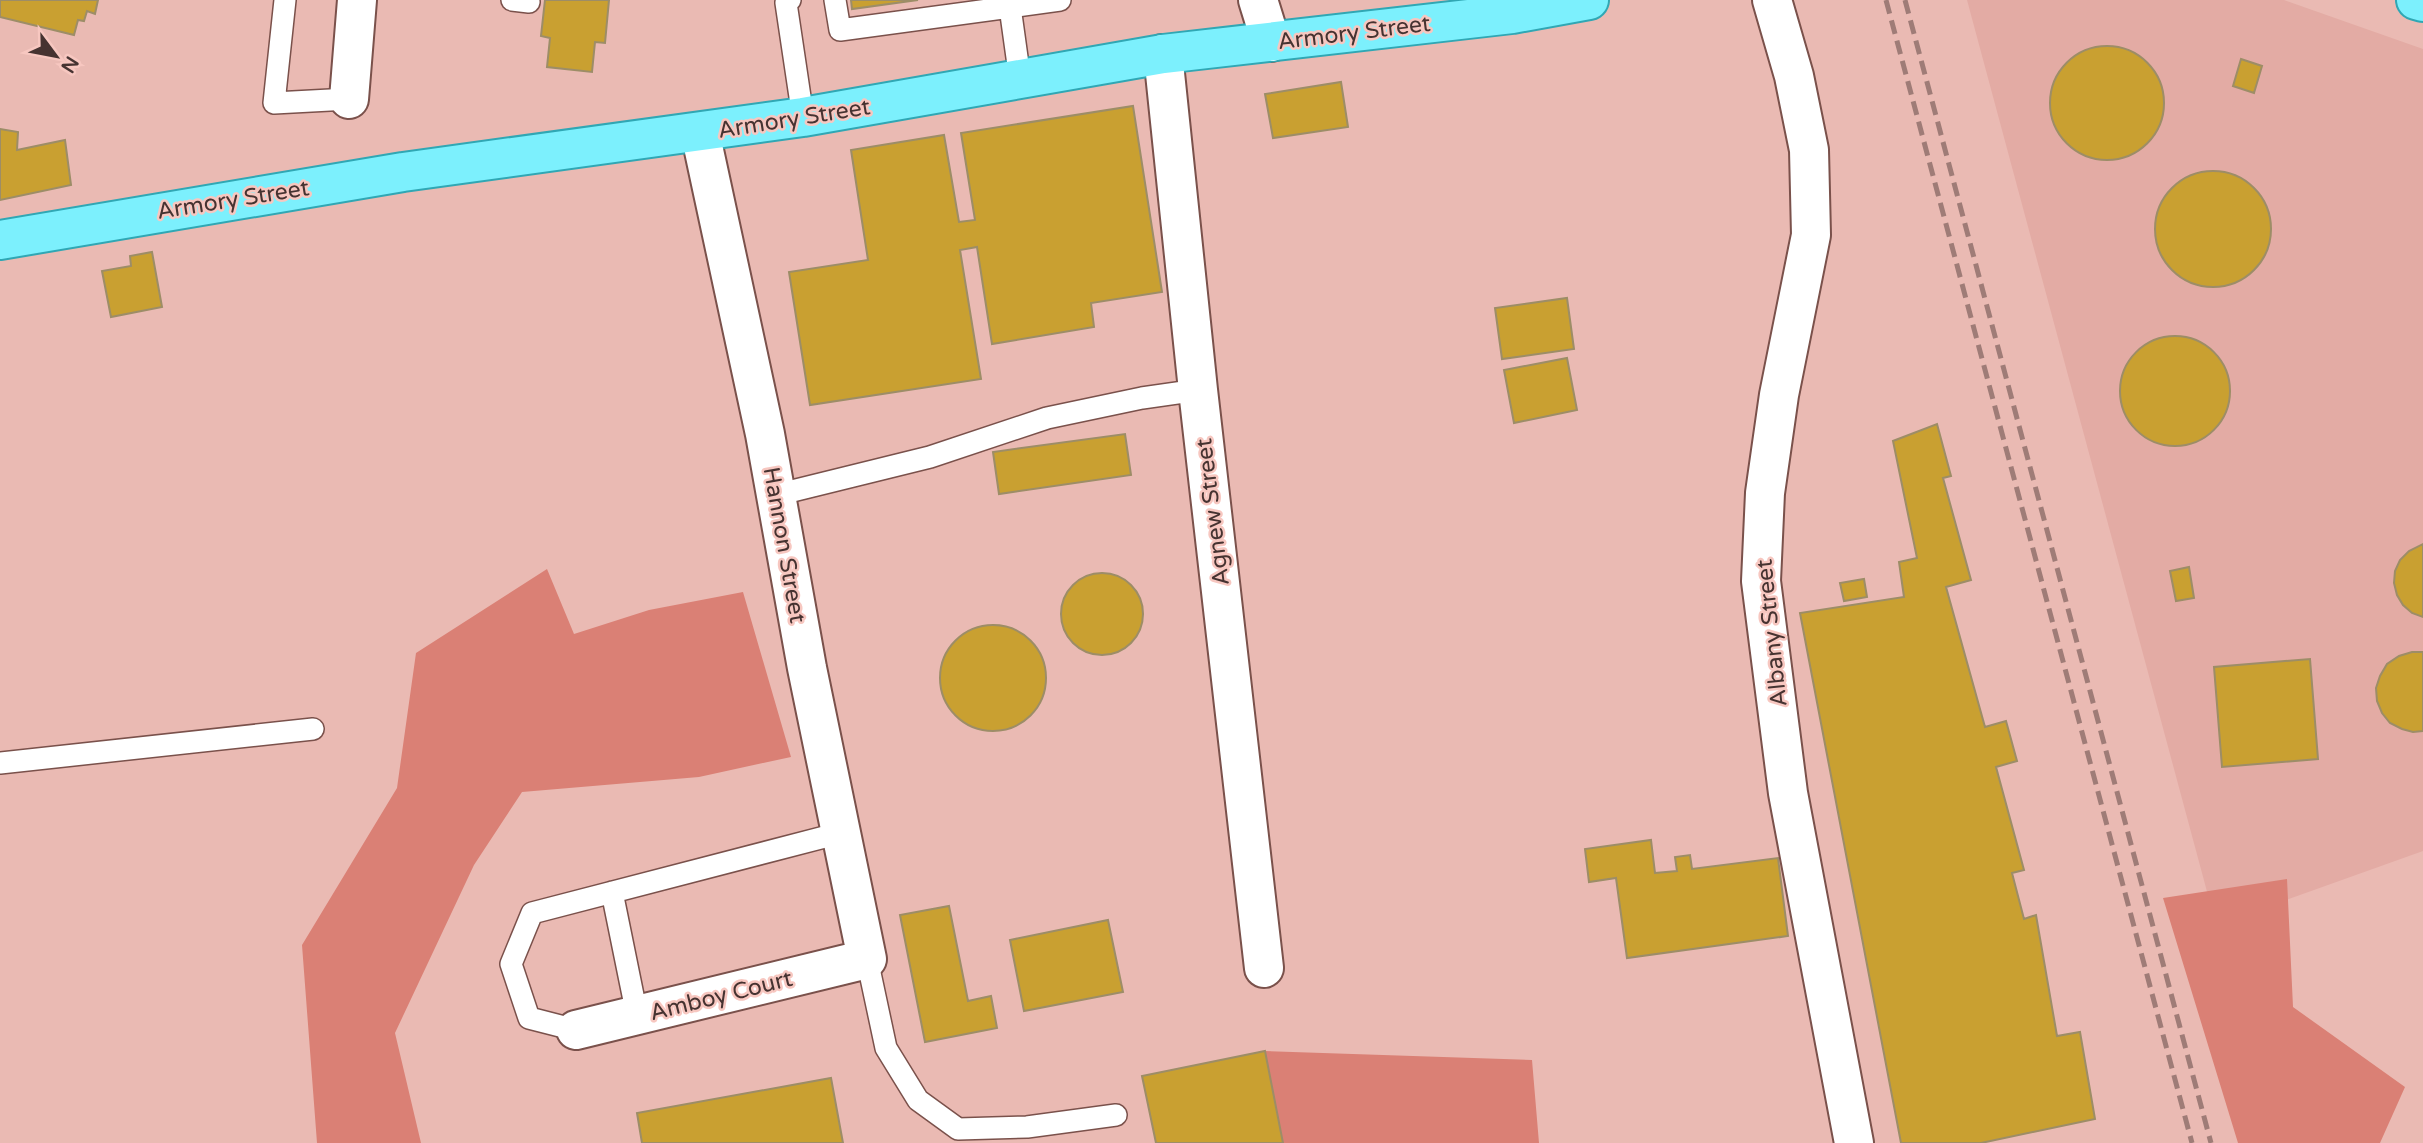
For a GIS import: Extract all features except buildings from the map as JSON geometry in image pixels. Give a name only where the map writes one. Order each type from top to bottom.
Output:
[{"type":"main road","name":"Armory Street","points":[[0,240],[402,172],[803,117],[1163,54],[1512,14],[1589,0]]},
{"type":"street","points":[[349,99],[357,0]]},
{"type":"street","points":[[1258,0],[1271,42]]},
{"type":"street","name":"Albany Street","points":[[1772,0],[1794,76],[1809,150],[1811,235],[1779,395],[1765,493],[1761,581],[1788,793],[1854,1143]]},
{"type":"street","name":"Agnew Street","points":[[1163,54],[1198,390],[1264,968]]},
{"type":"street","name":"Hannon Street","points":[[700,132],[762,420],[840,833],[867,959]]},
{"type":"street","name":"Amboy Court","points":[[576,1030],[867,959]]},
{"type":"lane","points":[[285,0],[274,103],[349,99]]},
{"type":"lane","points":[[790,0],[786,3],[803,117]]},
{"type":"lane","points":[[835,0],[840,30],[902,12],[1059,0]]},
{"type":"lane","points":[[1009,3],[1020,79]]},
{"type":"lane","points":[[776,495],[930,457],[1047,418],[1142,398],[1198,390]]},
{"type":"lane","points":[[0,763],[313,729]]},
{"type":"lane","points":[[576,1030],[530,1018],[511,964],[532,913],[840,833]]},
{"type":"lane","points":[[612,892],[637,1015]]},
{"type":"lane","points":[[867,959],[886,1048],[918,1100],[958,1129],[1027,1127],[1116,1115]]},
{"type":"shaded area","points":[[1967,0],[2284,0],[2423,49],[2423,851],[2216,925]]},
{"type":"shaded area","points":[[547,569],[574,634],[649,610],[743,592],[791,757],[699,777],[522,792],[474,865],[395,1033],[421,1143],[317,1143],[302,945],[397,788],[416,653]]},
{"type":"shaded area","points":[[2287,879],[2293,1007],[2405,1087],[2380,1143],[2238,1143],[2163,898]]},
{"type":"shaded area","points":[[1265,1051],[1532,1060],[1539,1143],[1283,1143]]},
{"type":"railway","points":[[1886,0],[2192,1143]]},
{"type":"railway","points":[[1905,0],[2211,1143]]}]
